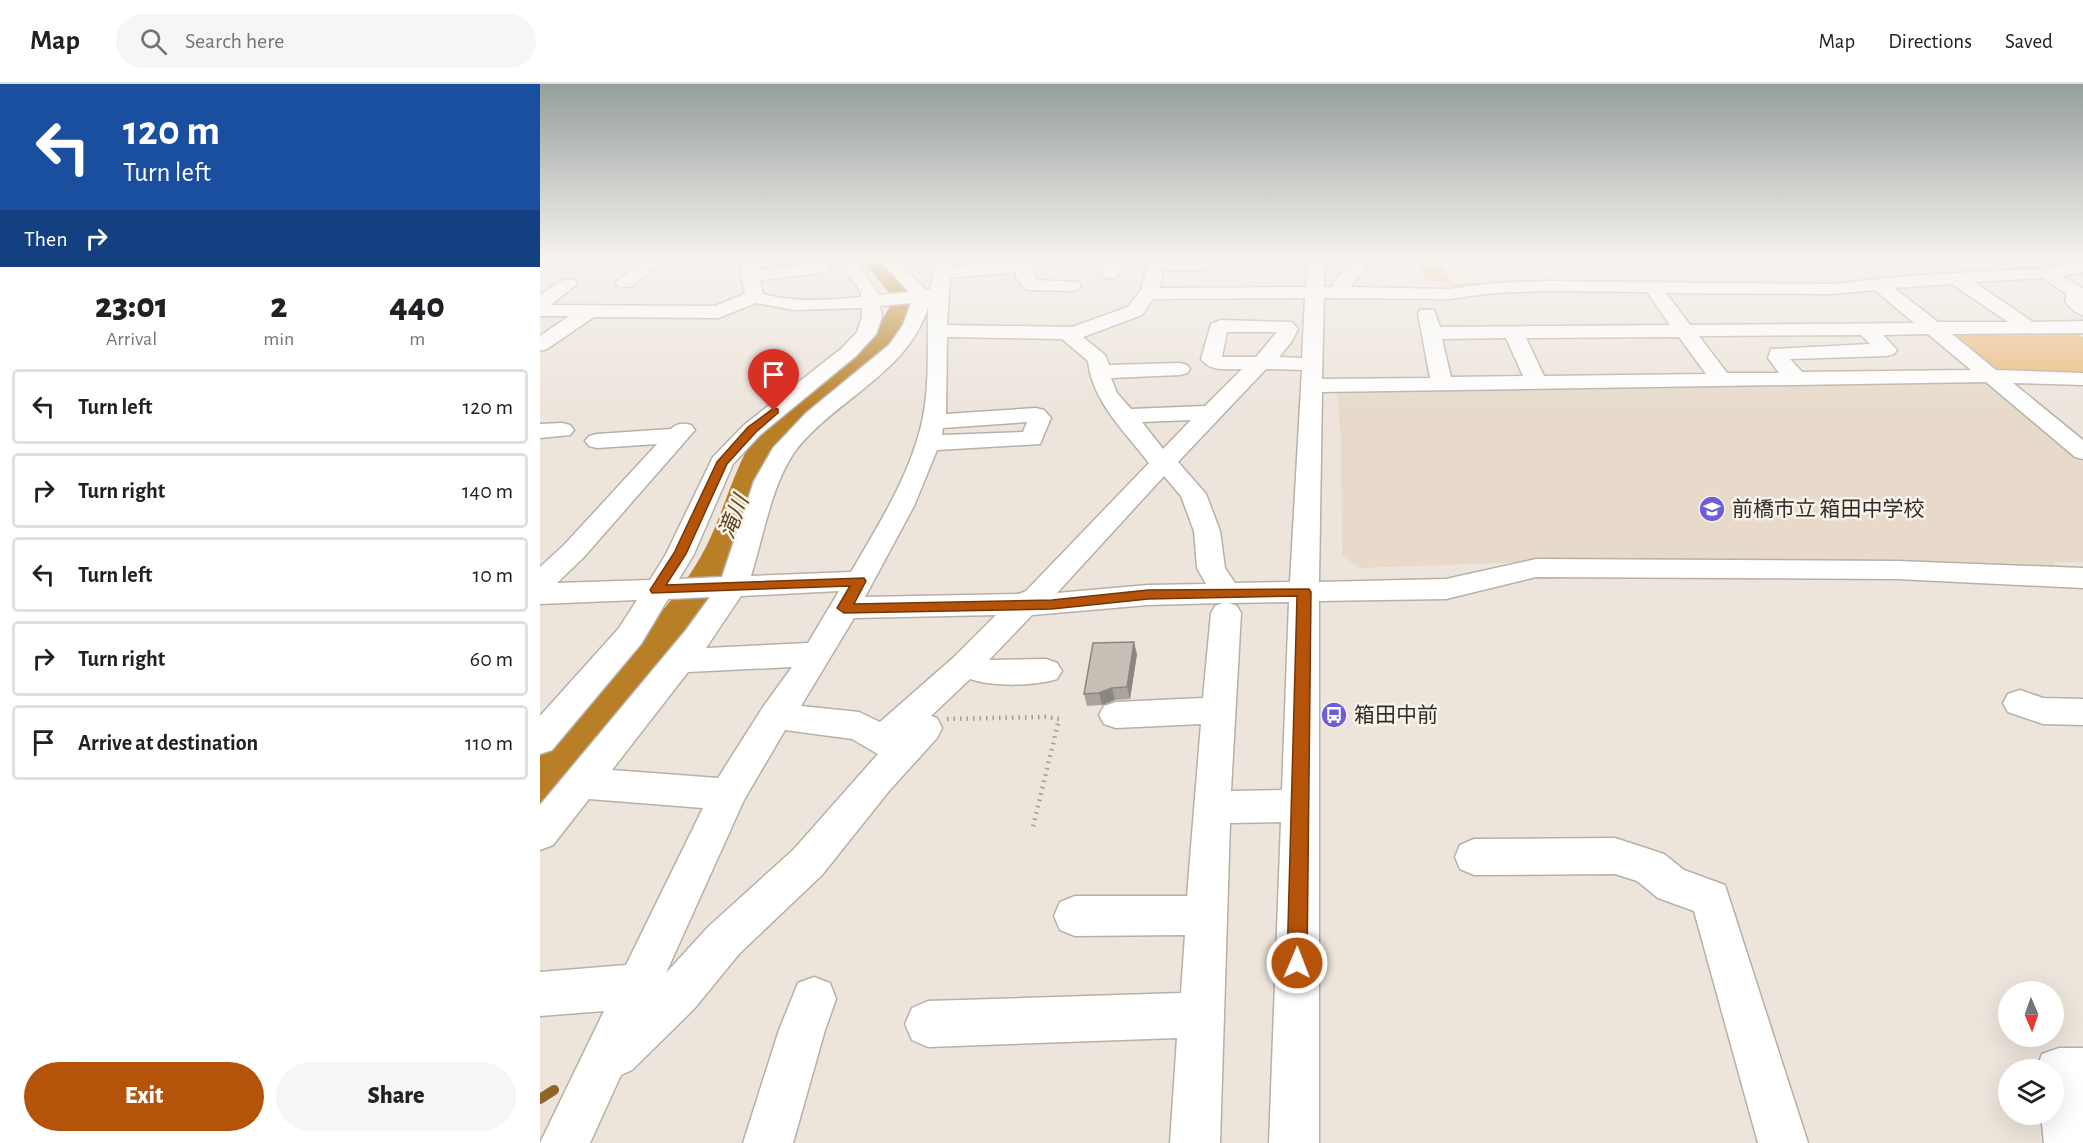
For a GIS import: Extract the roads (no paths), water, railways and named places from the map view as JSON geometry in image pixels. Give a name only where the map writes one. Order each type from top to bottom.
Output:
[{"type":"street","points":[[540,310],[670,313],[718,312],[724,309]]},
{"type":"street","points":[[831,309],[864,314]]},
{"type":"street","points":[[540,740],[630,636],[661,590],[722,462],[752,430],[856,347],[866,334],[865,309]]},
{"type":"street","points":[[777,321],[864,314],[874,309]]},
{"type":"street","points":[[540,833],[697,638],[728,587],[767,481],[778,459],[814,418],[896,349],[913,325],[919,309]]},
{"type":"street","points":[[565,1143],[728,794],[749,755],[817,654],[899,508],[931,432],[937,396],[934,309]]},
{"type":"street","points":[[936,331],[1071,333],[1131,314],[1135,309]]},
{"type":"street","points":[[1294,1143],[1304,592],[1311,375],[1323,309]]},
{"type":"street","points":[[1426,309],[1442,384]]},
{"type":"street","points":[[1525,309],[1543,318],[1684,331],[2083,327]]},
{"type":"street","points":[[1668,309],[1722,381]]},
{"type":"street","points":[[1794,309],[1815,330]]},
{"type":"street","points":[[1911,309],[2083,452]]},
{"type":"street","points":[[2002,309],[2028,327]]},
{"type":"street","points":[[540,345],[590,311]]},
{"type":"street","points":[[1431,333],[1514,333],[1543,318]]},
{"type":"street","points":[[600,1068],[678,993],[724,940],[808,862],[901,743],[1024,605],[1036,598],[1165,465],[1210,413],[1260,363],[1286,337],[1288,326],[1221,326],[1218,328],[1212,361],[1260,363],[1311,375],[1442,384],[1992,376],[2083,379]]},
{"type":"street","points":[[1797,380],[1778,358],[1778,353],[1887,350],[1866,329]]},
{"type":"street","points":[[1071,333],[1071,337],[1098,359],[1099,372],[1107,394],[1165,465],[1193,494],[1207,531],[1211,568],[1226,603],[1212,807],[1195,1143]]},
{"type":"street","points":[[1514,333],[1537,383]]},
{"type":"street","points":[[1099,372],[1180,369]]},
{"type":"street","points":[[1125,416],[1210,413]]},
{"type":"street","points":[[2056,430],[2083,430]]},
{"type":"street","points":[[540,584],[574,551],[680,433],[597,441]]},
{"type":"street","points":[[540,594],[728,587],[1024,605],[1148,595],[1226,603],[1304,592],[1446,589],[1475,583],[1492,576],[1536,568],[1897,570],[2083,578]]},
{"type":"street","points":[[677,661],[817,654]]},
{"type":"street","points":[[971,667],[1046,671]]},
{"type":"street","points":[[2020,703],[2033,710],[2081,714]]},
{"type":"street","points":[[1116,715],[1219,710]]},
{"type":"street","points":[[775,716],[859,726],[901,743]]},
{"type":"street","points":[[580,783],[728,794]]},
{"type":"street","points":[[1212,807],[1300,806]]},
{"type":"street","points":[[1474,857],[1615,856],[1650,867],[1672,885],[1711,898],[1783,1143]]},
{"type":"street","points":[[1075,916],[1207,915]]},
{"type":"street","points":[[540,994],[639,986]]},
{"type":"street","points":[[768,1143],[802,1030],[814,999]]},
{"type":"street","points":[[928,1024],[1202,1015]]},
{"type":"street","points":[[2068,1143],[2059,1071],[2083,1071]]},
{"type":"waterway","name":"滝川","points":[[540,784],[687,608],[715,565],[731,531],[761,449],[777,426],[798,405],[875,346],[897,320],[901,309]]},
{"type":"waterway","points":[[540,1099],[554,1090]]},
{"type":"place","name":"前橋市立 箱田中学校","points":[[1712,509]]},
{"type":"place","name":"箱田中前","points":[[1334,715]]}]
